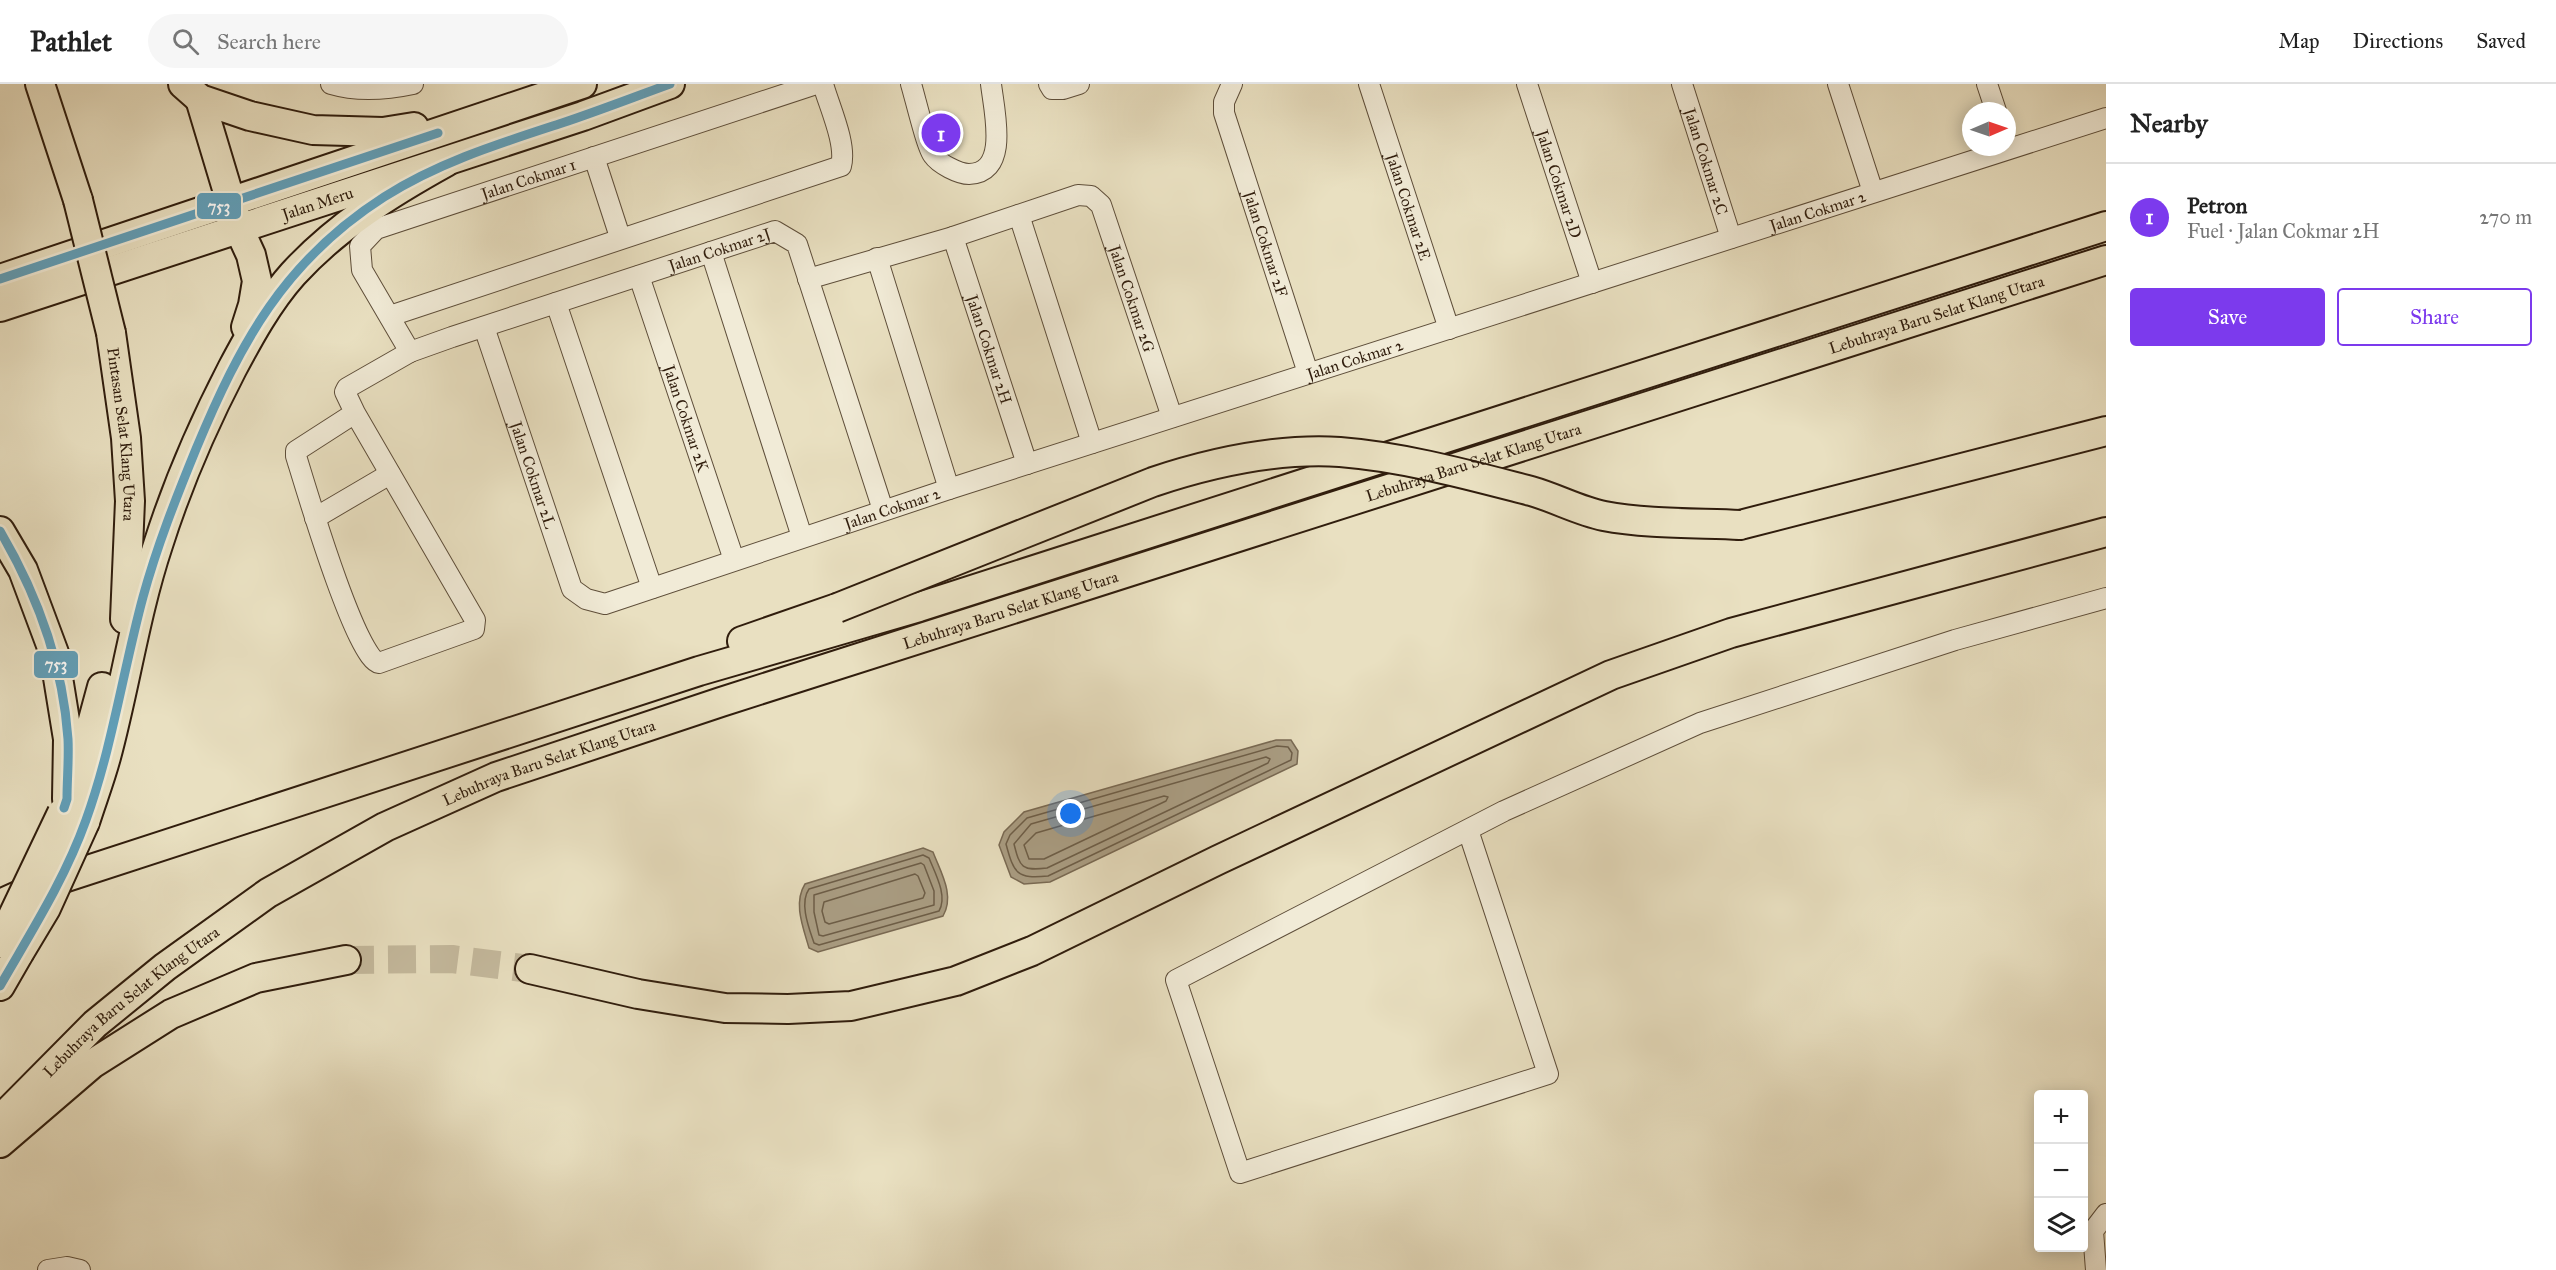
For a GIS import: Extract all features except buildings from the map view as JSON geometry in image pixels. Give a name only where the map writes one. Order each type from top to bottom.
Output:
[{"type":"highway","name":"Pintasan Selat Klang Utara","points":[[40,84],[78,200],[111,333],[124,416],[130,501],[127,577],[121,669],[106,758]]},
{"type":"highway","name":"Jalan Meru","points":[[0,279],[582,84]]},
{"type":"highway","name":"Jalan Meru","points":[[0,307],[583,117],[669,84]]},
{"type":"highway","points":[[198,89],[250,116],[313,130],[383,132],[498,112]]},
{"type":"highway","points":[[0,986],[9,948],[72,811],[106,758],[142,599],[158,544],[253,304],[257,281],[251,255],[239,230],[198,89]]},
{"type":"highway","points":[[218,396],[247,342],[292,275],[352,220],[398,189],[446,162]]},
{"type":"highway","name":"Lebuhraya Baru Selat Klang Utara","points":[[0,904],[42,885],[699,671],[920,607],[2106,226]]},
{"type":"highway","name":"Lebuhraya Baru Selat Klang Utara","points":[[0,1120],[95,1024],[165,967],[268,893],[385,827],[496,777],[744,694],[2106,260]]},
{"type":"highway","points":[[699,671],[732,644],[837,608],[1153,482],[1196,467],[1251,456],[1340,452],[1438,468],[1534,492],[1603,516],[1740,525],[2106,431]]},
{"type":"highway","points":[[530,969],[638,994],[725,1008],[788,1009],[850,1006],[956,981],[1032,951],[1218,860],[1611,675],[1731,633],[2106,532]]},
{"type":"highway","points":[[2,536],[23,570],[54,653],[68,739],[72,811]]},
{"type":"highway","points":[[72,811],[127,577]]},
{"type":"highway","points":[[0,1143],[92,1064],[171,1014],[256,978],[346,960]]},
{"type":"street","points":[[331,84],[347,89],[376,89],[412,84]]},
{"type":"street","name":"Jalan Cokmar 1","points":[[410,352],[360,263],[360,246],[369,234],[383,226],[816,84]]},
{"type":"street","points":[[390,316],[620,237],[841,166],[842,151],[823,84]]},
{"type":"street","points":[[911,84],[933,155],[961,174],[979,174],[992,163],[997,140],[991,84]]},
{"type":"street","points":[[1049,84],[1052,89],[1056,90],[1079,84]]},
{"type":"street","name":"Jalan Cokmar 2F","points":[[1233,84],[1224,102],[1224,113],[1308,373]]},
{"type":"street","name":"Jalan Cokmar 2E","points":[[1369,84],[1449,329]]},
{"type":"street","name":"Jalan Cokmar 2D","points":[[1527,84],[1592,283]]},
{"type":"street","name":"Jalan Cokmar 2C","points":[[1682,84],[1731,238]]},
{"type":"street","points":[[1838,84],[1872,192]]},
{"type":"street","points":[[1987,84],[1993,102]]},
{"type":"street","name":"Jalan Cokmar 2","points":[[2016,145],[2106,118]]},
{"type":"street","name":"Jalan Cokmar 2","points":[[605,604],[883,510],[1981,156]]},
{"type":"street","points":[[594,157],[620,237]]},
{"type":"street","name":"Jalan Cokmar 2G","points":[[1019,215],[1078,195],[1091,196],[1101,205],[1172,417]]},
{"type":"street","points":[[808,279],[954,237],[1019,215],[1092,443]]},
{"type":"street","name":"Jalan Cokmar 2J","points":[[355,413],[345,392],[347,388],[410,352],[775,231],[797,244],[883,510]]},
{"type":"street","name":"Jalan Cokmar 2H","points":[[954,237],[1028,464]]},
{"type":"street","points":[[711,252],[802,537]]},
{"type":"street","points":[[877,258],[949,489]]},
{"type":"street","name":"Jalan Cokmar 2K","points":[[639,276],[734,560]]},
{"type":"street","points":[[556,303],[652,588]]},
{"type":"street","name":"Jalan Cokmar 2L","points":[[484,327],[572,589],[586,599],[605,604]]},
{"type":"street","points":[[355,413],[475,620],[474,628],[379,663],[375,662],[353,627],[315,518],[296,451],[355,413]]},
{"type":"street","points":[[315,518],[390,474]]},
{"type":"street","points":[[1468,830],[1548,1074],[1240,1173],[1176,980],[1504,811],[1700,723],[1955,640],[2106,598]]},
{"type":"street","points":[[2096,1270],[2093,1231],[2106,1214]]},
{"type":"street","points":[[48,1270],[67,1267],[80,1270]]},
{"type":"water","points":[[1276,740],[1291,740],[1298,751],[1297,764],[1050,882],[1024,884],[1011,877],[999,845],[1004,832],[1024,812]]},
{"type":"water","points":[[923,848],[933,852],[946,884],[948,900],[943,916],[818,952],[809,948],[799,907],[801,891],[805,884]]},
{"type":"tunnel","points":[[346,960],[452,959],[530,969]]},
{"type":"transit line","name":"753","points":[[0,986],[47,905],[78,842],[103,765],[143,597],[161,541],[213,410],[248,340],[269,307],[292,277],[319,248],[349,222],[384,197],[426,173],[471,154],[670,84]]},
{"type":"transit line","name":"753","points":[[0,279],[438,133]]},
{"type":"transit line","name":"753","points":[[0,531],[26,580],[54,657],[65,711],[68,746],[67,799],[64,808]]},
{"type":"place","name":"Petron","points":[[941,133]]}]
